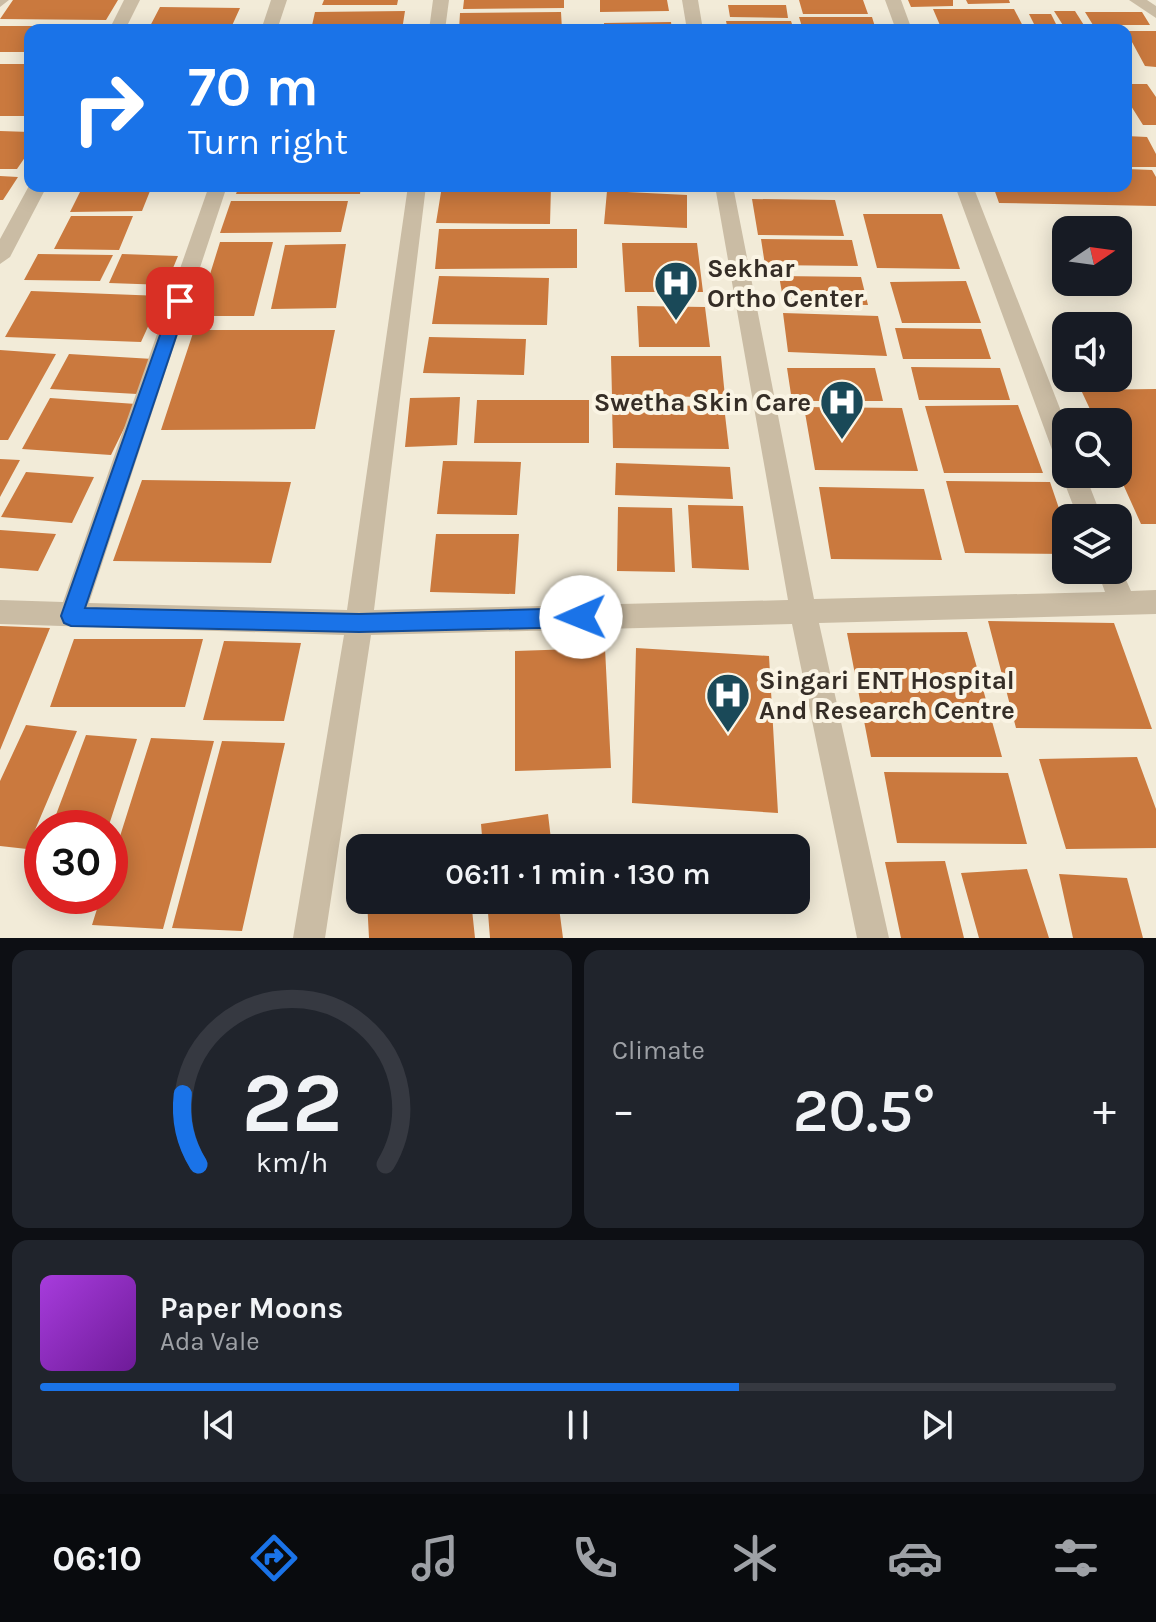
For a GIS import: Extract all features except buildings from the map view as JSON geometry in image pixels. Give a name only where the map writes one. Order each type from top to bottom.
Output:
[{"type":"street","points":[[120,24],[132,0]]},
{"type":"street","points":[[271,24],[279,0]]},
{"type":"street","points":[[438,24],[441,0]]},
{"type":"street","points":[[690,0],[694,24]]},
{"type":"street","points":[[893,0],[902,24]]},
{"type":"street","points":[[1137,0],[1156,13]]},
{"type":"street","points":[[0,257],[35,192]]},
{"type":"street","points":[[71,616],[216,192]]},
{"type":"street","points":[[309,938],[359,623],[416,192]]},
{"type":"street","points":[[725,192],[803,612],[873,938]]},
{"type":"street","points":[[966,192],[1052,418]]},
{"type":"street","points":[[1115,584],[1122,602]]},
{"type":"street","points":[[0,612],[359,623],[1156,602]]},
{"type":"place","name":"Sekhar Ortho Center","points":[[676,322]]},
{"type":"place","name":"Swetha Skin Care","points":[[842,441]]},
{"type":"place","name":"Singari ENT Hospital And Research Centre","points":[[728,734]]},
{"type":"route","points":[[180,301],[71,616],[359,623],[581,617]]}]
